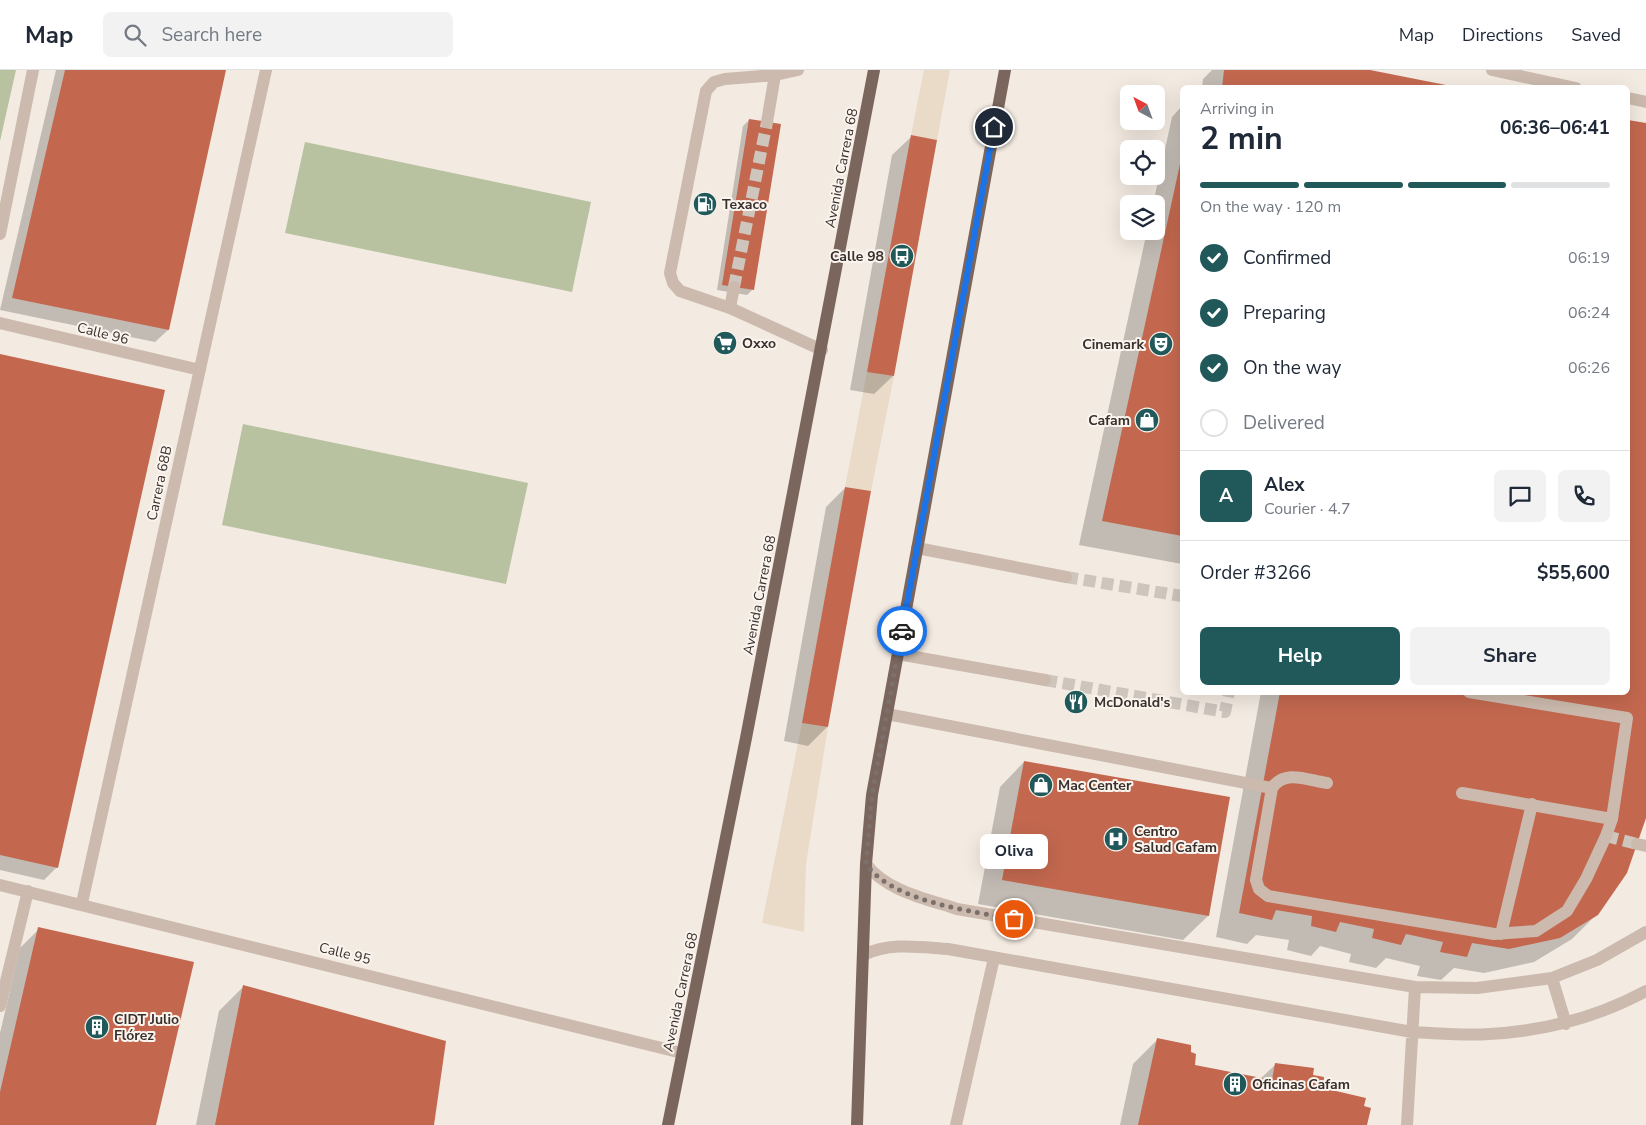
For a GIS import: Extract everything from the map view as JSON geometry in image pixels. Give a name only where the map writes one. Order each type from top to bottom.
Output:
[{"type":"main road","name":"Avenida Carrera 68","points":[[668,1125],[822,350],[874,70]]},
{"type":"main road","points":[[857,1125],[866,864],[872,795],[1005,70]]},
{"type":"street","points":[[0,234],[34,70]]},
{"type":"street","name":"Carrera 68B","points":[[82,903],[266,70]]},
{"type":"street","points":[[798,70],[775,75],[725,79],[714,82],[706,91],[670,274],[673,283],[680,291],[730,308],[822,350]]},
{"type":"street","points":[[1492,70],[1562,85]]},
{"type":"street","points":[[767,122],[775,75]]},
{"type":"street","points":[[1630,98],[1646,102]]},
{"type":"street","points":[[730,308],[734,287]]},
{"type":"street","name":"Calle 96","points":[[0,323],[200,370]]},
{"type":"street","points":[[917,548],[1066,577]]},
{"type":"street","points":[[898,654],[1045,680]]},
{"type":"street","points":[[1327,783],[1287,776],[1278,779],[1272,788],[1256,880],[1259,889],[1268,896],[1371,915],[1501,934],[1536,931],[1567,912],[1586,879],[1606,836],[1612,820],[1627,718],[1487,695]]},
{"type":"street","points":[[887,714],[1272,788]]},
{"type":"street","points":[[1462,793],[1532,804],[1612,820]]},
{"type":"street","points":[[1501,934],[1532,804]]},
{"type":"street","points":[[866,864],[880,878],[901,890],[957,909],[1415,988],[1477,988],[1552,978],[1598,960],[1646,932]]},
{"type":"street","name":"Calle 95","points":[[0,884],[682,1053]]},
{"type":"street","points":[[0,1006],[28,891]]},
{"type":"street","points":[[863,955],[885,946],[899,945],[948,950],[1412,1032],[1488,1034],[1566,1024],[1630,1000],[1646,991]]},
{"type":"street","points":[[956,1125],[994,958]]},
{"type":"street","points":[[1552,978],[1566,1024]]},
{"type":"street","points":[[1408,1125],[1415,988]]},
{"type":"green space","points":[[0,70],[16,70],[0,141]]},
{"type":"green space","points":[[305,142],[591,202],[572,292],[285,233]]},
{"type":"green space","points":[[243,424],[528,483],[506,584],[222,525]]},
{"type":"shaded area","points":[[924,70],[950,70],[937,140],[911,135]]},
{"type":"shaded area","points":[[867,372],[894,376],[871,491],[845,487]]},
{"type":"shaded area","points":[[802,723],[828,727],[806,864],[804,932],[762,923]]},
{"type":"building","points":[[65,70],[226,70],[169,330],[12,298]]},
{"type":"building","points":[[1224,70],[1370,70],[1446,85],[1222,85]]},
{"type":"building","points":[[749,119],[781,124],[754,290],[722,285]]},
{"type":"building","points":[[1630,120],[1646,123],[1646,818],[1627,873],[1598,915],[1560,938],[1509,949],[1472,943],[1467,957],[1440,952],[1443,942],[1406,934],[1401,945],[1372,938],[1374,929],[1340,922],[1336,932],[1311,926],[1312,916],[1276,910],[1272,920],[1239,913],[1279,695],[1630,695]]},
{"type":"building","name":"Calle 98","points":[[911,135],[937,140],[894,376],[867,372]]},
{"type":"building","points":[[1180,164],[1180,536],[1102,521],[1163,240],[1165,240]]},
{"type":"building","points":[[0,354],[165,390],[58,868],[0,855]]},
{"type":"building","points":[[845,487],[871,491],[828,727],[802,723]]},
{"type":"building","name":"Centro Salud Cafam","points":[[1024,761],[1230,797],[1209,916],[1002,880]]},
{"type":"building","name":"CIDT Julio Flórez","points":[[38,927],[194,962],[156,1125],[0,1125],[0,1092]]},
{"type":"building","points":[[243,985],[446,1041],[434,1125],[215,1125]]},
{"type":"building","name":"Oficinas Cafam","points":[[1157,1038],[1191,1045],[1191,1052],[1196,1054],[1195,1065],[1272,1080],[1275,1063],[1314,1068],[1313,1075],[1324,1077],[1323,1088],[1366,1098],[1364,1106],[1371,1108],[1367,1125],[1138,1125]]},
{"type":"tunnel","points":[[734,287],[767,122]]},
{"type":"tunnel","points":[[1066,577],[1180,596]]},
{"type":"tunnel","points":[[1045,680],[1225,712],[1228,695]]},
{"type":"tunnel","points":[[1606,836],[1637,844]]},
{"type":"way so far","points":[[902,631],[872,795],[866,864],[880,878],[916,896],[957,909],[1014,919]]},
{"type":"place","name":"Texaco","points":[[705,204]]},
{"type":"place","name":"Calle 98","points":[[902,256]]},
{"type":"place","name":"Oxxo","points":[[725,343]]},
{"type":"place","name":"Cinemark","points":[[1161,344]]},
{"type":"place","name":"Cafam","points":[[1147,420]]},
{"type":"place","name":"McDonald's","points":[[1076,702]]},
{"type":"place","name":"Mac Center","points":[[1041,785]]},
{"type":"place","name":"Centro Salud Cafam","points":[[1116,839]]},
{"type":"place","name":"Oliva","points":[[1014,919]]},
{"type":"place","name":"CIDT Julio Flórez","points":[[97,1027]]},
{"type":"place","name":"Oficinas Cafam","points":[[1235,1084]]},
{"type":"route","points":[[902,631],[994,127]]}]
